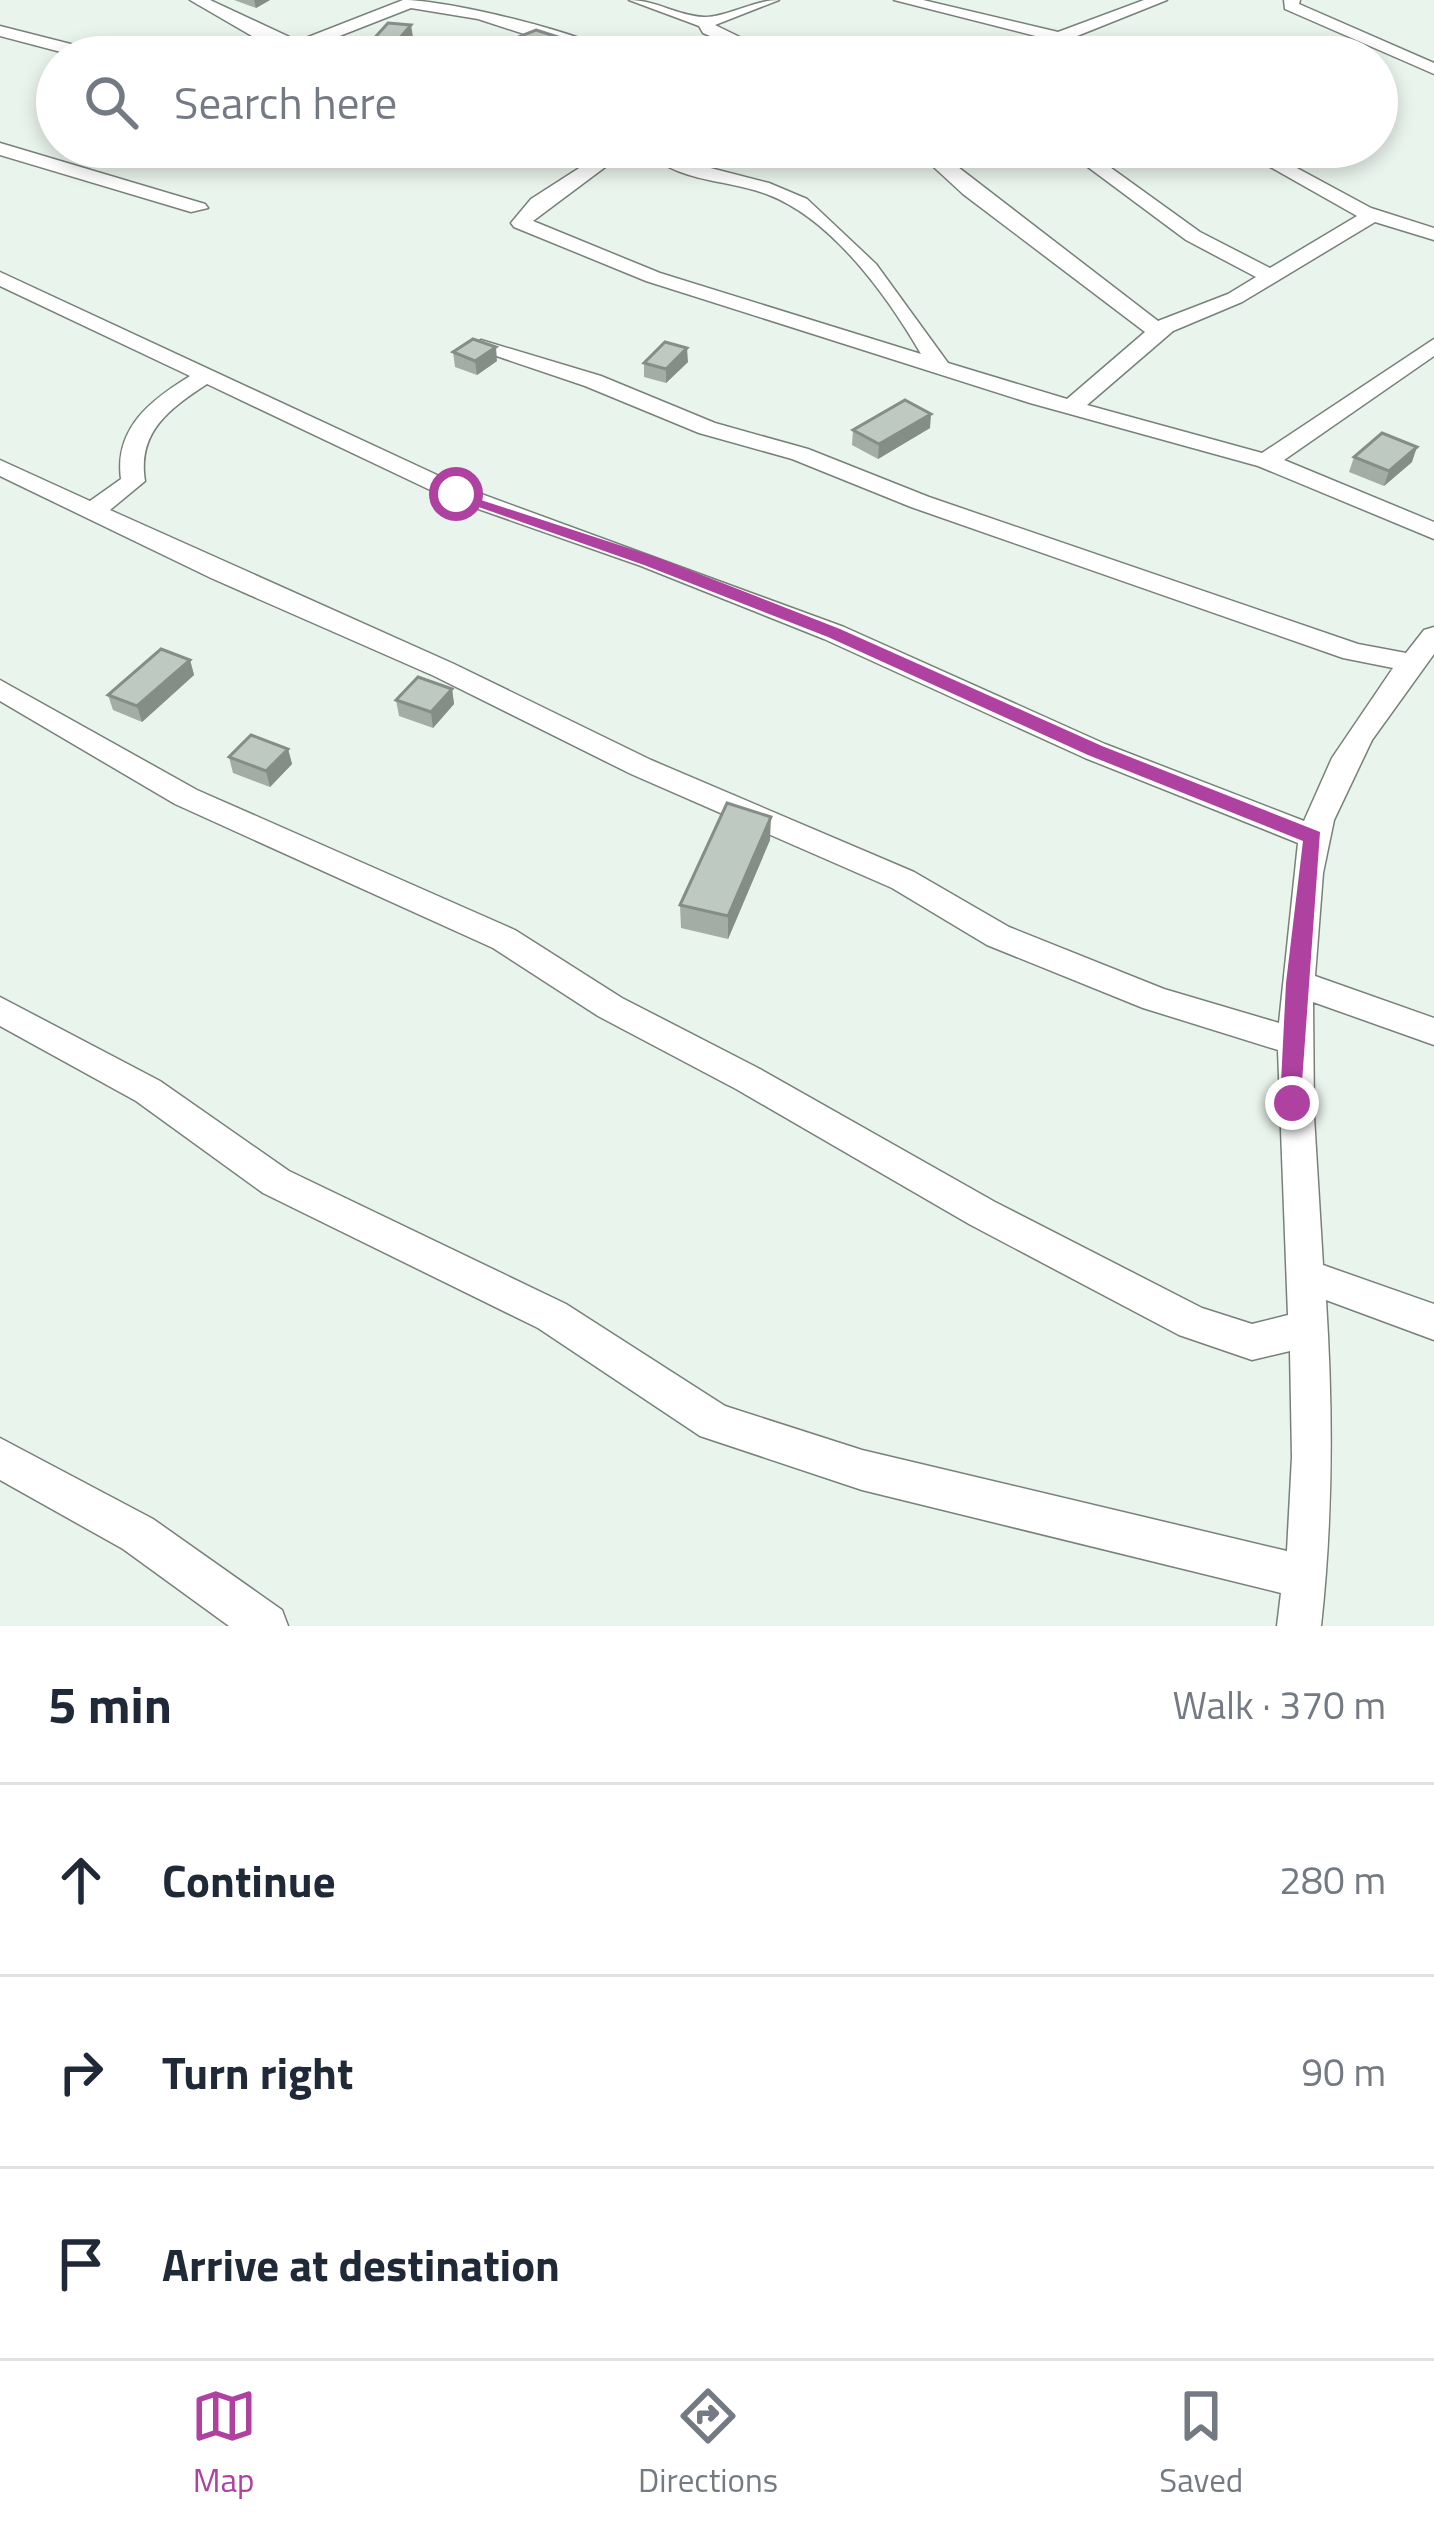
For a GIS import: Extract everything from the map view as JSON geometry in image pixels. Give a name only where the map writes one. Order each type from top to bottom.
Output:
[{"type":"street","points":[[198,0],[269,36]]},
{"type":"street","points":[[637,0],[706,23],[771,0]]},
{"type":"street","points":[[902,0],[1055,36]]},
{"type":"street","points":[[1062,36],[1159,0]]},
{"type":"street","points":[[1292,0],[1291,6],[1359,36]]},
{"type":"street","points":[[324,36],[410,1],[482,15],[548,36]]},
{"type":"street","points":[[706,23],[720,36]]},
{"type":"street","points":[[0,31],[36,40]]},
{"type":"street","points":[[1398,53],[1434,69]]},
{"type":"street","points":[[0,149],[36,162]]},
{"type":"street","points":[[30,160],[36,157]]},
{"type":"street","points":[[58,168],[198,208]]},
{"type":"street","points":[[598,168],[528,211],[521,223],[653,277],[1266,461],[1434,531]]},
{"type":"street","points":[[686,168],[769,188],[798,202],[891,295],[921,331],[939,366]]},
{"type":"street","points":[[945,168],[1158,331]]},
{"type":"street","points":[[1099,168],[1193,236],[1268,274]]},
{"type":"street","points":[[1284,168],[1373,215],[1434,234]]},
{"type":"street","points":[[1072,406],[1158,331],[1235,298],[1373,215]]},
{"type":"street","points":[[0,278],[456,494],[630,554],[834,633],[1095,751],[1313,837]]},
{"type":"street","points":[[1266,461],[1434,346]]},
{"type":"street","points":[[481,347],[593,381],[707,428],[800,454],[898,494],[1353,652],[1423,649]]},
{"type":"street","points":[[91,512],[133,482],[130,457],[152,412],[205,376]]},
{"type":"street","points":[[0,467],[444,670],[641,767],[903,880],[998,936],[1156,999],[1294,1041]]},
{"type":"street","points":[[1299,1626],[1311,1554],[1311,1399],[1292,1103],[1296,983],[1313,837],[1325,801],[1352,749],[1423,649]]},
{"type":"street","points":[[0,689],[186,797],[504,939],[610,1007],[748,1078],[982,1213],[1193,1323],[1252,1342],[1306,1330]]},
{"type":"street","points":[[1296,983],[1434,1032]]},
{"type":"street","points":[[0,1010],[148,1091],[276,1182],[552,1316],[714,1422],[862,1470],[1125,1530],[1307,1578]]},
{"type":"street","points":[[1303,1274],[1434,1322]]},
{"type":"street","points":[[0,1458],[138,1534],[266,1626]]},
{"type":"building","points":[[388,23],[411,25],[402,36],[376,36]]},
{"type":"building","points":[[536,30],[555,36],[521,36]]},
{"type":"building","points":[[473,339],[496,347],[475,361],[453,352]]},
{"type":"building","points":[[665,342],[687,348],[666,369],[644,363]]},
{"type":"building","points":[[905,400],[931,414],[879,444],[853,430]]},
{"type":"building","points":[[1382,433],[1417,447],[1389,471],[1354,457]]},
{"type":"building","points":[[161,649],[190,660],[137,706],[108,695]]},
{"type":"building","points":[[418,677],[452,689],[431,712],[396,700]]},
{"type":"building","points":[[251,735],[288,749],[266,771],[229,757]]},
{"type":"building","points":[[727,803],[771,817],[728,916],[680,905]]},
{"type":"route","points":[[456,494],[650,561],[834,633],[978,694],[1095,751],[1313,837],[1296,983],[1292,1103]]}]
